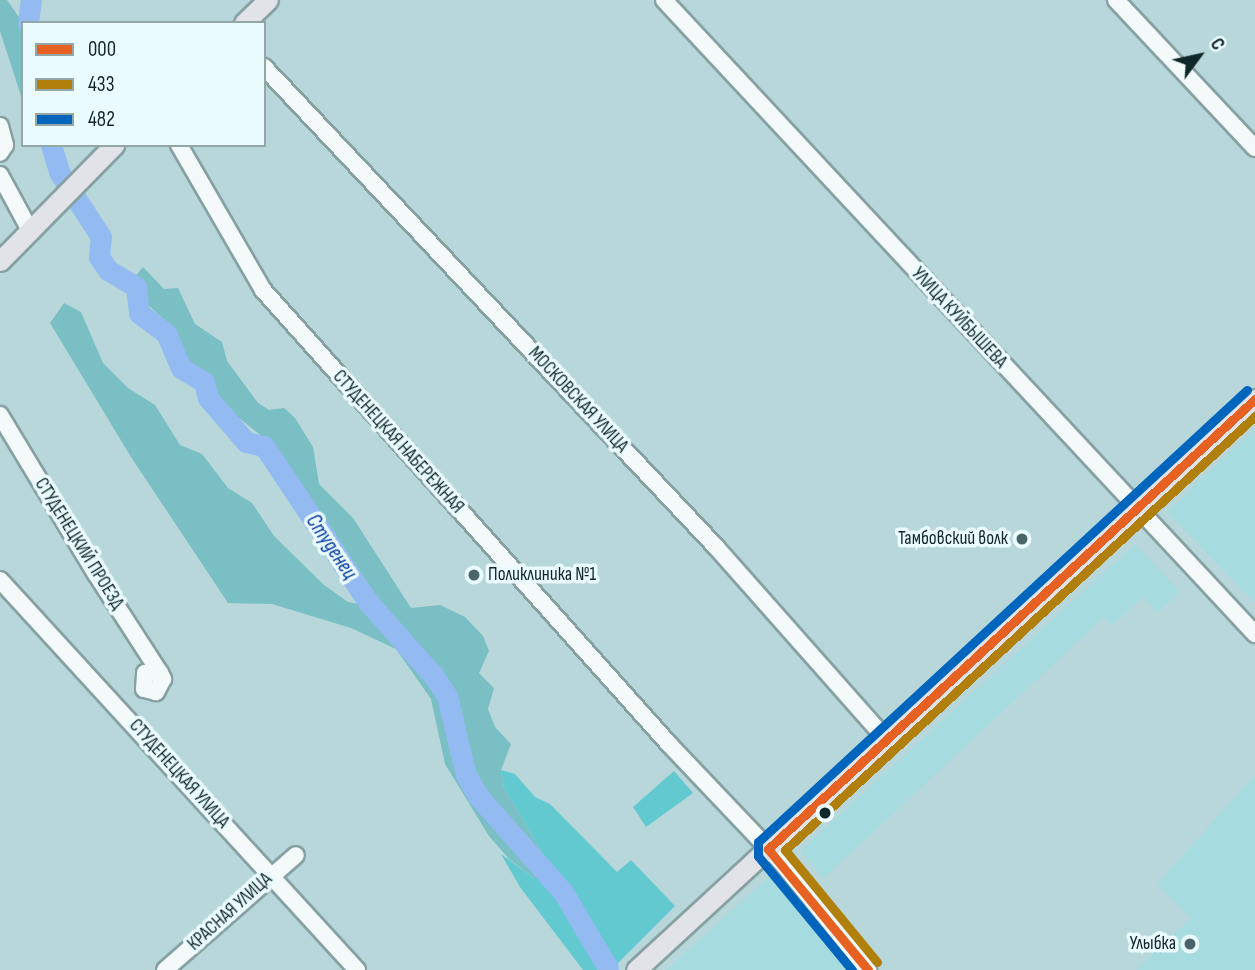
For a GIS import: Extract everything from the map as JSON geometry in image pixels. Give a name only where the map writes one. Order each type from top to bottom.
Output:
[{"type":"main road","points":[[246,21],[268,0]]},
{"type":"main road","points":[[0,261],[112,147]]},
{"type":"main road","points":[[636,970],[1255,399]]},
{"type":"street","name":"УЛИЦА КУЙБЫШЕВА","points":[[664,0],[1255,634]]},
{"type":"street","points":[[1116,0],[1255,148]]},
{"type":"street","name":"МОСКОВСКАЯ УЛИЦА","points":[[266,70],[716,547],[886,738]]},
{"type":"street","points":[[0,126],[5,145],[0,153]]},
{"type":"street","name":"СТУДЕНЕЦКАЯ НАБЕРЕЖНАЯ","points":[[180,147],[263,290],[642,714],[768,849],[868,970]]},
{"type":"street","points":[[0,175],[34,226]]},
{"type":"street","name":"СТУДЕНЕЦКИЙ ПРОЕЗД","points":[[0,415],[160,673]]},
{"type":"street","name":"СТУДЕНЕЦКАЯ УЛИЦА","points":[[0,580],[357,970]]},
{"type":"street","name":"КРАСНАЯ УЛИЦА","points":[[165,970],[296,855]]},
{"type":"shaded area","points":[[0,0],[7,0],[22,21],[21,96],[0,31]]},
{"type":"shaded area","points":[[143,267],[164,289],[178,288],[195,324],[222,342],[227,361],[258,403],[269,410],[284,408],[295,418],[313,447],[319,484],[353,518],[411,608],[440,605],[465,617],[483,636],[489,651],[479,673],[494,688],[488,709],[495,727],[511,744],[501,770],[504,788],[545,857],[547,871],[542,877],[534,878],[509,859],[489,836],[445,764],[431,699],[396,649],[351,628],[272,604],[228,603],[131,457],[50,323],[64,303],[81,312],[103,363],[128,388],[155,405],[180,445],[202,454],[228,488],[252,503],[274,536],[324,585],[348,602],[364,605],[367,587],[298,490],[273,445],[234,414],[190,365],[171,326],[146,303],[133,279]]},
{"type":"shaded area","points":[[1255,429],[1255,603],[1167,512]]},
{"type":"shaded area","points":[[1135,544],[1180,592],[1157,613],[1143,597],[1112,626],[1104,617],[824,878],[800,851]]},
{"type":"shaded area","points":[[501,770],[515,774],[535,797],[550,804],[617,872],[631,860],[675,906],[611,970],[583,970],[520,887],[501,854],[534,878],[545,857],[504,788]]},
{"type":"shaded area","points":[[674,771],[693,793],[646,827],[633,807]]},
{"type":"shaded area","points":[[1255,775],[1255,970],[1136,970],[1191,918],[1157,884]]},
{"type":"shaded area","points":[[769,877],[783,886],[850,970],[666,970]]},
{"type":"waterway","name":"Студенец","points":[[28,21],[31,0]]},
{"type":"waterway","name":"Студенец","points":[[52,147],[59,172],[101,237],[99,257],[108,270],[136,287],[139,313],[166,333],[181,368],[204,382],[208,398],[246,442],[264,446],[368,602],[434,676],[447,696],[466,775],[478,796],[563,892],[608,968]]},
{"type":"transit line","name":"482","points":[[852,970],[758,856],[758,842],[1247,390]]},
{"type":"transit line","name":"000","points":[[768,849],[1255,399]]},
{"type":"transit line","name":"433","points":[[877,962],[785,850],[1255,416]]},
{"type":"transit line","name":"000","points":[[768,849],[868,970]]},
{"type":"place","name":"Тамбовский волк","points":[[1022,539]]},
{"type":"place","name":"Поликлиника №1","points":[[474,575]]},
{"type":"place","name":"Улыбка","points":[[1190,944]]}]
